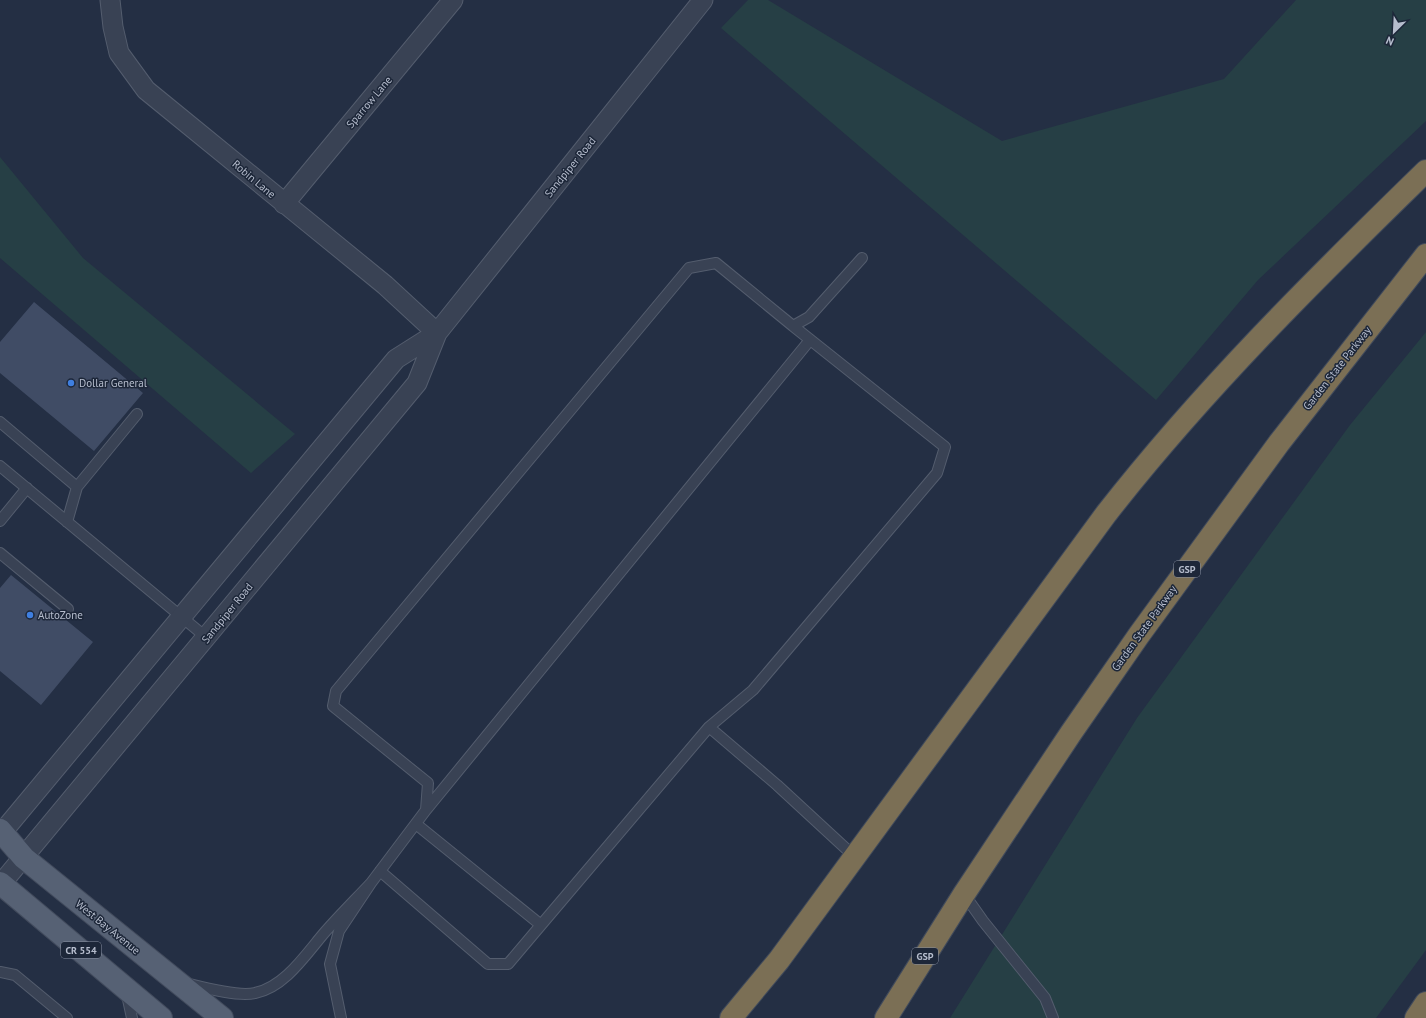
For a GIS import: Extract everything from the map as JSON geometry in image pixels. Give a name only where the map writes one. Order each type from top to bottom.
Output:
[{"type":"highway","points":[[731,1018],[779,960],[1106,514],[1149,459],[1193,408],[1290,307],[1426,171]]},
{"type":"highway","name":"Garden State Parkway","points":[[886,1018],[964,894],[1071,733],[1139,635],[1279,443],[1426,255]]},
{"type":"highway","points":[[1416,1018],[1426,1003]]},
{"type":"main road","name":"West Bay Avenue","points":[[1,833],[24,858],[173,980],[222,1018]]},
{"type":"main road","name":"CR 554","points":[[0,884],[161,1018]]},
{"type":"street","name":"Robin Lane","points":[[110,0],[113,27],[119,53],[146,90],[384,286],[437,333]]},
{"type":"street","name":"Sparrow Lane","points":[[284,204],[453,0]]},
{"type":"street","name":"Sandpiper Road","points":[[0,884],[24,858],[207,638],[416,383],[437,333],[703,0]]},
{"type":"street","name":"Sandpiper Road","points":[[1,833],[182,618],[396,359],[437,333]]},
{"type":"lane","points":[[793,326],[809,317],[862,258]]},
{"type":"lane","points":[[380,871],[488,964],[508,964],[709,727],[754,690],[937,473],[945,447],[716,263],[689,268],[336,691],[333,706],[428,783],[426,810]]},
{"type":"lane","points":[[341,1018],[330,964],[339,931],[371,883],[426,810],[810,340]]},
{"type":"lane","points":[[67,522],[76,487],[137,414]]},
{"type":"lane","points":[[0,422],[76,487]]},
{"type":"lane","points":[[0,466],[207,638]]},
{"type":"lane","points":[[0,521],[27,488]]},
{"type":"lane","points":[[0,553],[68,609]]},
{"type":"lane","points":[[709,727],[777,785],[855,857]]},
{"type":"lane","points":[[416,824],[541,925]]},
{"type":"lane","points":[[173,980],[218,992],[254,994],[271,986],[285,976],[305,956],[371,883]]},
{"type":"lane","points":[[964,894],[983,921],[1046,998],[1053,1018]]},
{"type":"lane","points":[[0,972],[15,975],[67,1018]]},
{"type":"lane","points":[[126,988],[132,1018]]},
{"type":"green space","points":[[748,0],[768,0],[1002,141],[1224,79],[1296,0],[1426,0],[1426,121],[1258,280],[1156,400],[721,28]]},
{"type":"green space","points":[[0,157],[83,258],[295,434],[251,473],[0,258]]},
{"type":"green space","points":[[1426,332],[1426,950],[1376,1018],[950,1018],[1137,718],[1350,425]]},
{"type":"building","name":"Dollar General","points":[[34,302],[143,393],[94,451],[0,373],[0,342]]},
{"type":"building","name":"AutoZone","points":[[11,575],[93,642],[41,705],[0,671],[0,588]]},
{"type":"place","name":"Dollar General","points":[[71,383]]},
{"type":"place","name":"AutoZone","points":[[30,615]]}]
